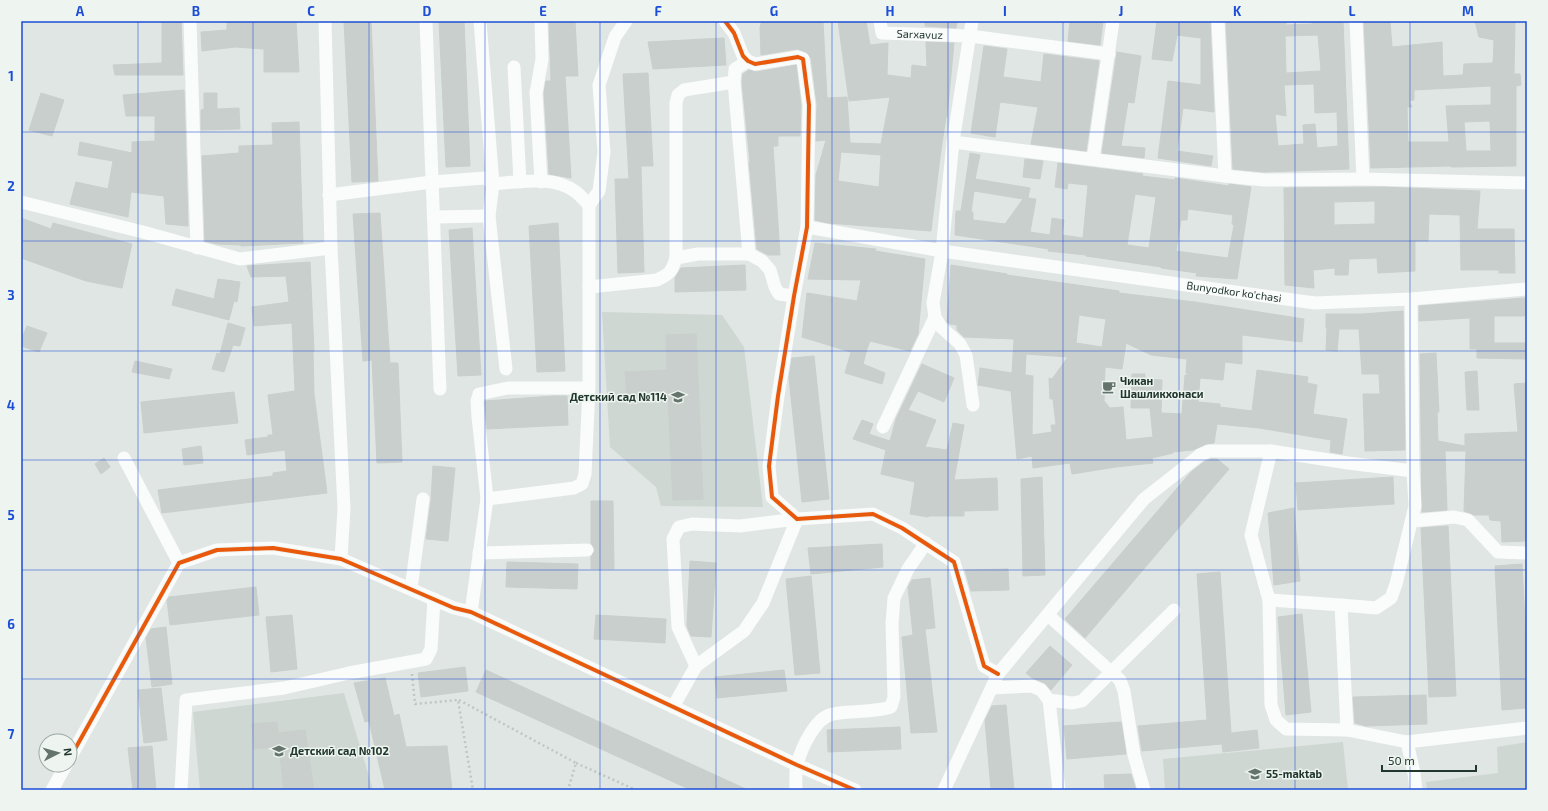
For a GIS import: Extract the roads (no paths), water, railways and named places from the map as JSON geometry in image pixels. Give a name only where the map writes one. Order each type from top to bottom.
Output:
[{"type":"street","points":[[190,21],[197,248]]},
{"type":"street","points":[[324,21],[331,248],[344,508],[341,559]]},
{"type":"street","points":[[426,21],[440,389]]},
{"type":"street","points":[[480,21],[493,184],[489,216],[506,369]]},
{"type":"street","points":[[540,182],[536,93],[542,59],[541,21]]},
{"type":"street","points":[[487,499],[574,488],[582,484],[585,474],[589,388],[589,205],[599,191],[604,152],[599,85],[615,37],[626,21]]},
{"type":"street","points":[[725,21],[734,33],[743,56],[748,61],[755,64],[798,57],[803,59],[809,105],[807,227],[778,396],[769,466],[772,497],[797,519]]},
{"type":"street","name":"Sarxavuz","points":[[880,21],[882,33],[970,36]]},
{"type":"street","points":[[972,21],[953,142],[942,252],[933,303],[935,317],[941,327],[960,344],[966,355],[974,405]]},
{"type":"street","points":[[1093,159],[1113,21]]},
{"type":"street","points":[[1218,21],[1225,176]]},
{"type":"street","points":[[1356,21],[1363,179]]},
{"type":"street","points":[[970,36],[1109,54]]},
{"type":"street","points":[[748,61],[735,69],[734,82],[749,254]]},
{"type":"street","points":[[514,67],[520,182]]},
{"type":"street","points":[[589,288],[657,280],[667,276],[673,268],[676,258],[676,103],[678,95],[684,90],[734,82]]},
{"type":"street","points":[[953,142],[1264,180],[1363,179],[1527,183]]},
{"type":"street","points":[[329,195],[432,182],[485,178],[493,184],[533,180],[560,184],[576,191],[589,205]]},
{"type":"street","points":[[21,202],[143,232],[240,259],[331,248]]},
{"type":"street","points":[[434,217],[489,216]]},
{"type":"street","name":"Bunyodkor ko'chasi","points":[[807,227],[942,252],[1315,303],[1411,299],[1527,289]]},
{"type":"street","points":[[676,258],[698,254],[749,254],[762,261],[770,270],[775,287],[779,294],[794,296]]},
{"type":"street","points":[[1269,600],[1376,608],[1391,598],[1396,584],[1415,506],[1413,471],[1411,299]]},
{"type":"street","points":[[883,427],[935,317]]},
{"type":"street","points":[[471,612],[487,499],[478,417],[477,401],[479,394],[508,388],[589,388]]},
{"type":"street","points":[[944,790],[998,674],[1144,499],[1200,455],[1209,451],[1272,451],[1348,463],[1413,471]]},
{"type":"street","points":[[1272,451],[1251,535],[1269,600],[1271,705],[1276,720],[1286,728],[1346,730],[1407,742],[1527,728]]},
{"type":"street","points":[[124,458],[178,563]]},
{"type":"street","points":[[411,589],[423,499]]},
{"type":"street","points":[[696,666],[678,627],[673,539],[679,527],[692,524],[740,526],[797,519],[873,514],[902,528],[954,562],[984,666],[998,674]]},
{"type":"street","points":[[1412,521],[1454,517],[1468,520],[1498,552],[1527,553]]},
{"type":"street","points":[[673,707],[696,666],[744,631],[763,603],[797,519]]},
{"type":"street","points":[[796,790],[797,765],[807,739],[822,718],[832,714],[878,711],[891,707],[894,697],[892,623],[894,598],[908,569],[926,543]]},
{"type":"street","points":[[78,744],[178,563],[217,550],[273,548],[341,559],[454,608],[471,612],[797,765],[855,790]]},
{"type":"street","points":[[479,553],[588,550]]},
{"type":"street","points":[[181,790],[186,700],[284,688],[349,673],[426,659],[431,649],[434,599]]},
{"type":"street","points":[[1341,605],[1346,730]]},
{"type":"street","points":[[1049,700],[1072,703],[1082,700],[1174,610]]},
{"type":"street","points":[[1048,615],[1112,671],[1120,680],[1124,691],[1134,755],[1144,790]]},
{"type":"street","points":[[992,688],[1032,686],[1041,690],[1049,700],[1059,790]]},
{"type":"street","points":[[1407,742],[1416,790]]},
{"type":"street","points":[[52,790],[62,773]]},
{"type":"place","name":"Чикан Шашликхонаси","points":[[1109,387]]},
{"type":"place","name":"Детский сад №114","points":[[678,397]]},
{"type":"place","name":"Детский сад №102","points":[[279,751]]},
{"type":"place","name":"55-maktab","points":[[1255,774]]}]
